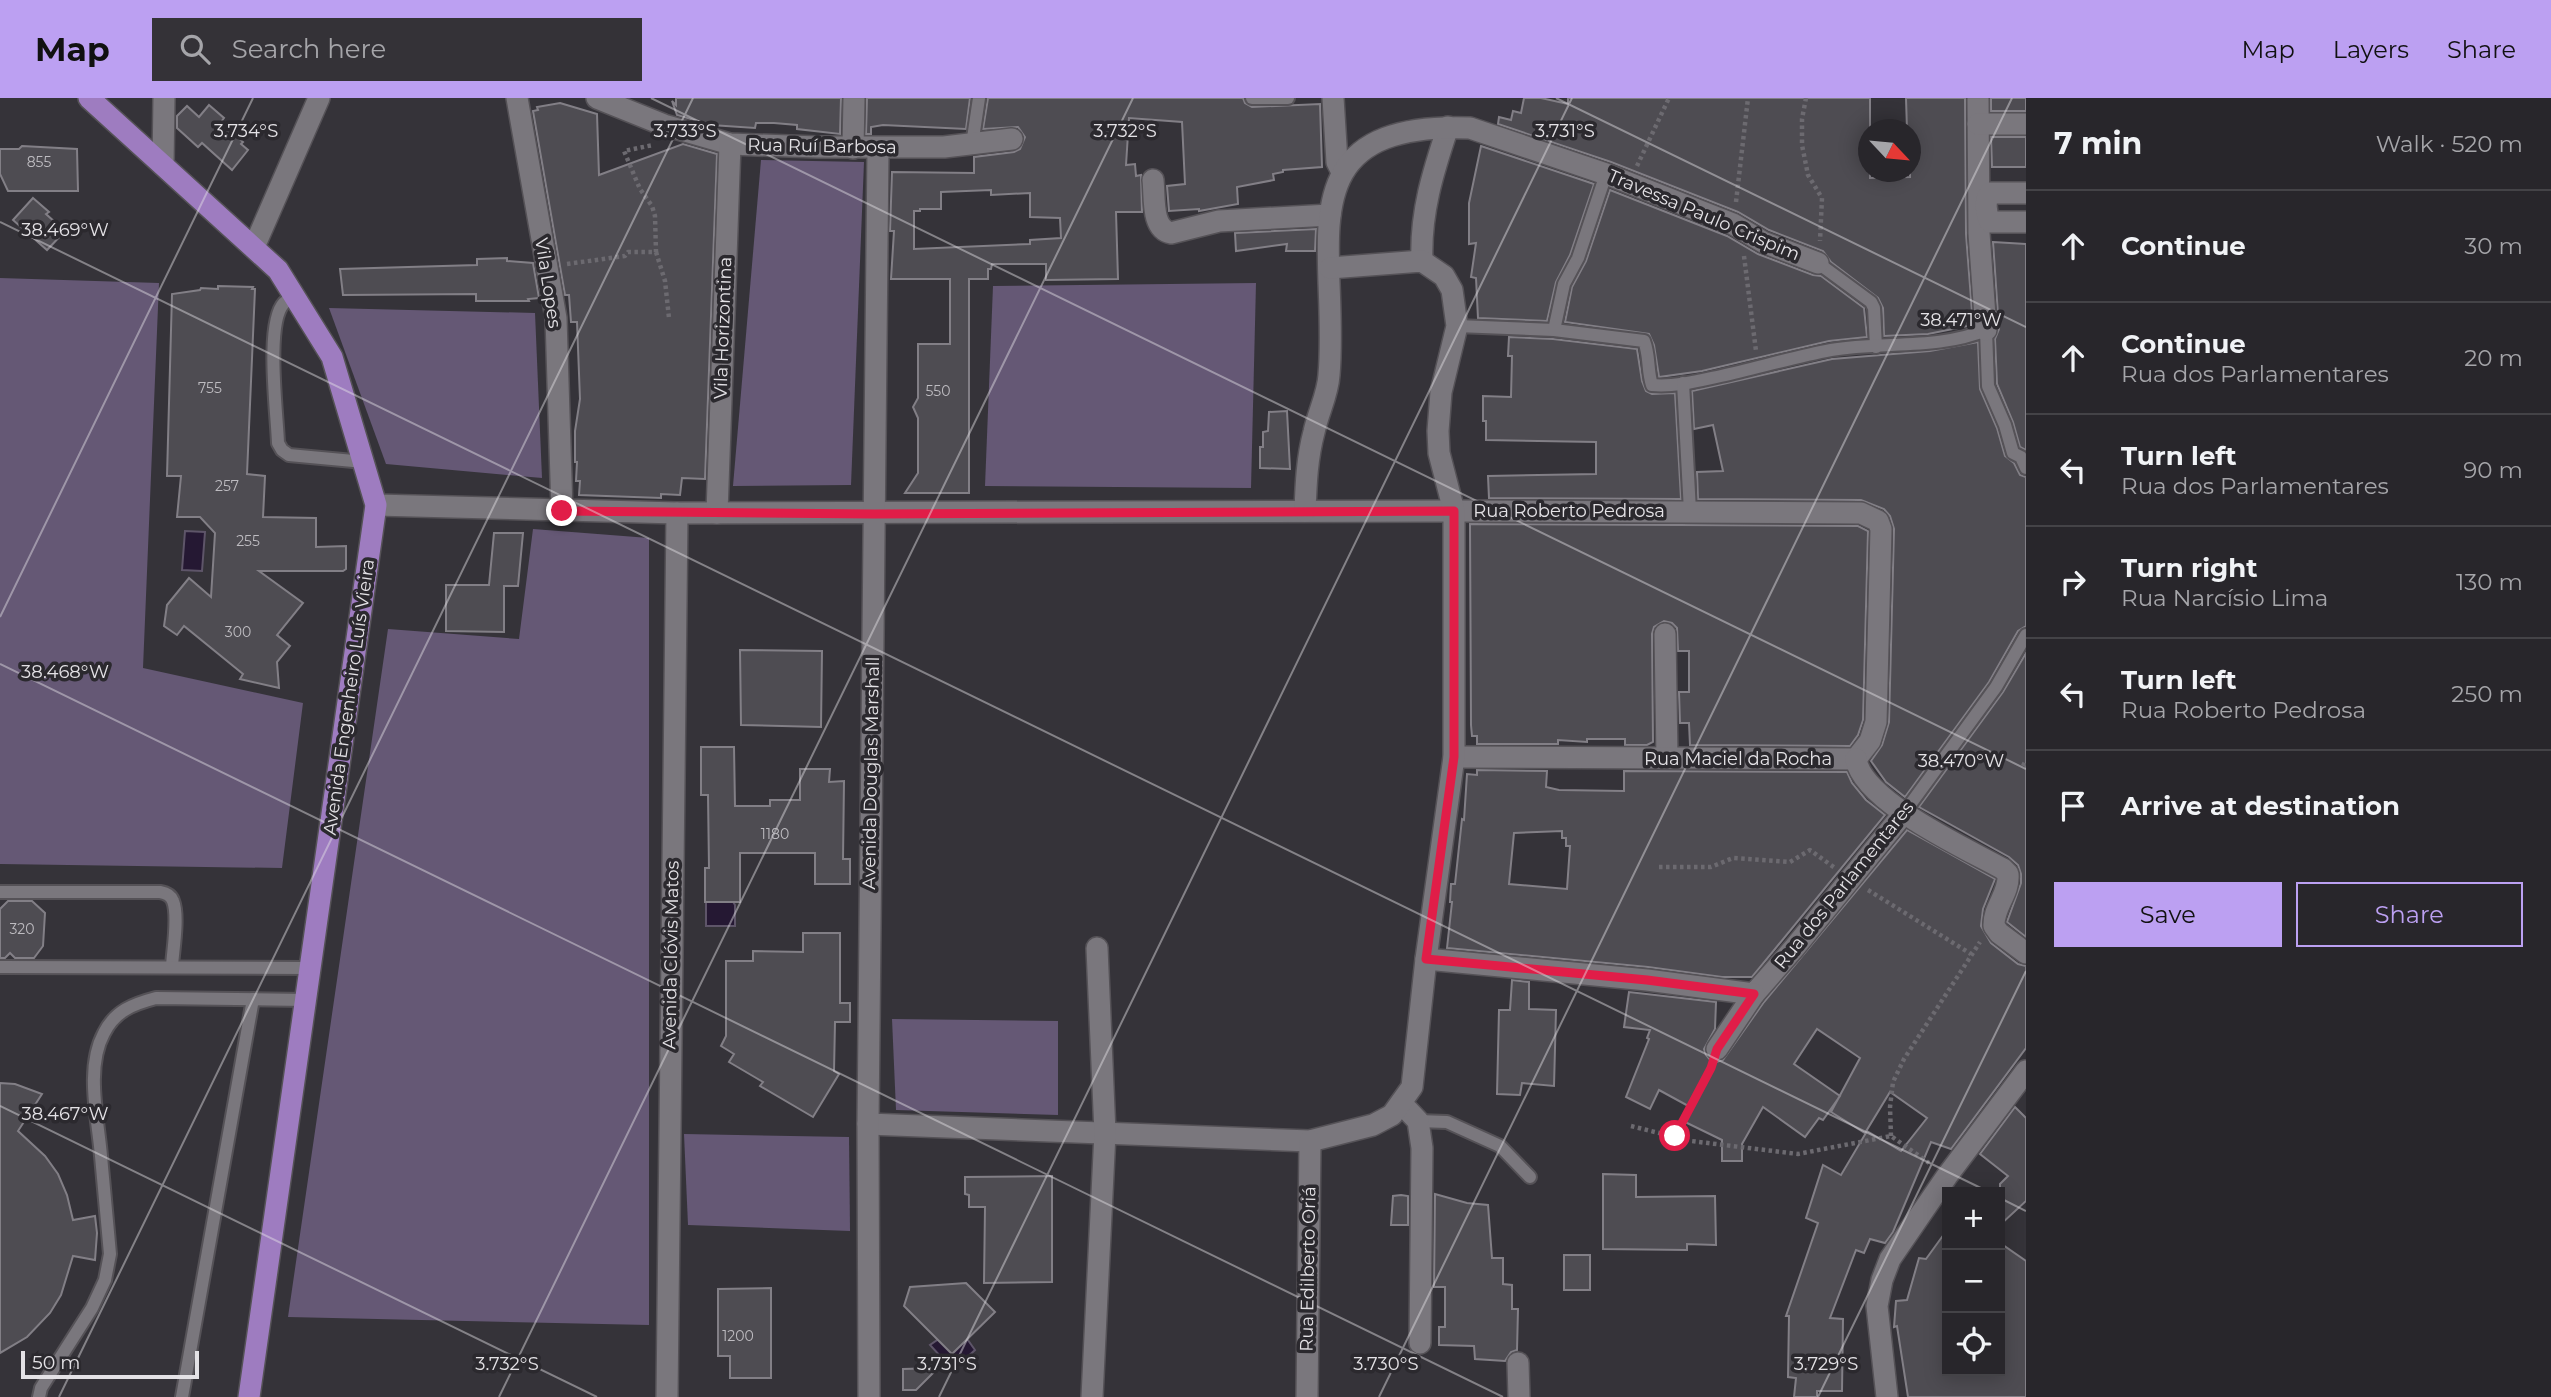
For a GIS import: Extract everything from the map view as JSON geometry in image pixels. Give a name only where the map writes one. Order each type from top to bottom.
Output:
[{"type":"main road","name":"Avenida Engenheiro Luís Vieira","points":[[89,98],[278,270],[332,357],[376,505],[249,1397]]},
{"type":"street","points":[[163,165],[164,98]]},
{"type":"street","points":[[254,247],[319,98]]},
{"type":"street","name":"Vila Lopes","points":[[517,98],[556,318],[562,511]]},
{"type":"street","name":"Rua Ruí Barbosa","points":[[597,98],[664,125],[730,144],[878,148],[972,145],[1012,139]]},
{"type":"street","points":[[853,148],[854,98]]},
{"type":"street","points":[[1305,511],[1308,457],[1329,376],[1330,215],[1342,172],[1337,162],[1333,98]]},
{"type":"street","points":[[1978,98],[1977,179],[1986,330]]},
{"type":"street","points":[[1978,124],[2026,124]]},
{"type":"street","points":[[1422,261],[1424,205],[1448,127]]},
{"type":"street","name":"Travessa Paulo Crispim","points":[[1342,172],[1356,155],[1370,144],[1397,135],[1448,127],[1470,128],[1630,183],[1738,227],[1763,242],[1818,263]]},
{"type":"street","name":"Vila Horizontina","points":[[717,513],[730,144]]},
{"type":"street","name":"Avenida Douglas Marshall","points":[[869,1397],[868,1124],[878,148]]},
{"type":"street","points":[[1977,179],[2026,181]]},
{"type":"street","points":[[1153,180],[1158,225],[1163,231],[1171,233],[1219,221],[1330,215]]},
{"type":"street","points":[[2026,193],[1990,193],[1987,197],[1987,216],[1990,222],[2026,222]]},
{"type":"street","points":[[1979,233],[2026,233]]},
{"type":"street","points":[[868,1124],[1310,1142],[1373,1125],[1392,1115],[1412,1087],[1426,959],[1454,757],[1454,511],[1439,453],[1437,430],[1441,392],[1457,326],[1452,290],[1444,276],[1422,261],[1329,268]]},
{"type":"street","name":"Rua Roberto Pedrosa","points":[[376,505],[677,513],[1690,511],[1868,514],[1878,521],[1881,529],[1876,722],[1870,741],[1856,759]]},
{"type":"street","name":"Avenida Clóvis Matos","points":[[667,1397],[677,513]]},
{"type":"street","points":[[1665,634],[1667,758]]},
{"type":"street","name":"Rua Maciel da Rocha","points":[[1454,757],[1856,759],[1864,780],[1880,796],[2008,874],[2007,890],[1997,909],[1994,926]]},
{"type":"street","name":"Rua dos Parlamentares","points":[[1717,1049],[1754,994],[1796,947],[1905,813]]},
{"type":"street","points":[[1994,926],[1999,933],[2026,953]]},
{"type":"street","points":[[1092,1397],[1105,1133],[1097,948]]},
{"type":"street","points":[[1426,959],[1647,980],[1754,994]]},
{"type":"street","points":[[1887,1397],[1877,1306],[1882,1280],[1890,1259],[1947,1175],[2026,1071]]},
{"type":"street","points":[[1401,1103],[1418,1121],[1422,1148],[1420,1343]]},
{"type":"street","name":"Rua Edilberto Oriá","points":[[1307,1397],[1310,1142]]},
{"type":"street","points":[[1518,1363],[1519,1397]]},
{"type":"lane","points":[[972,145],[979,98]]},
{"type":"lane","points":[[1252,98],[1289,98]]},
{"type":"lane","points":[[1554,330],[1564,284],[1578,258],[1606,174]]},
{"type":"lane","name":"Travessa Paulo Crispim","points":[[1818,263],[1871,302],[1874,308],[1876,347]]},
{"type":"lane","points":[[294,297],[284,303],[277,317],[273,338],[278,443],[289,455],[364,462]]},
{"type":"lane","points":[[1457,326],[1554,330],[1644,341],[1650,364],[1651,385],[1683,383],[1833,350],[1971,336],[1986,330],[1988,386],[2005,425],[2013,453],[2021,457],[2026,468]]},
{"type":"lane","points":[[1683,383],[1690,511]]},
{"type":"lane","name":"Rua dos Parlamentares","points":[[1905,813],[1996,687],[2026,635]]},
{"type":"lane","points":[[0,891],[168,894],[173,899],[175,909],[173,966]]},
{"type":"lane","points":[[0,967],[310,968]]},
{"type":"lane","points":[[39,1397],[41,1388],[92,1308],[106,1280],[110,1254],[94,1087],[96,1056],[103,1034],[115,1016],[133,1004],[156,998],[306,1000]]},
{"type":"lane","points":[[182,1397],[253,999]]},
{"type":"lane","points":[[1418,1121],[1447,1122],[1500,1146],[1530,1177]]},
{"type":"path","points":[[1630,183],[1669,98]]},
{"type":"path","points":[[1748,98],[1738,227],[1758,367]]},
{"type":"path","name":"Travessa Paulo Crispim","points":[[1806,98],[1802,119],[1802,145],[1808,175],[1822,198],[1818,263]]},
{"type":"path","points":[[660,143],[624,151],[640,189],[652,206],[656,224],[656,252],[665,281],[669,318]]},
{"type":"path","points":[[546,269],[625,256],[628,252],[656,252]]},
{"type":"path","points":[[1891,1136],[1893,1083],[1904,1059],[1973,949],[1994,926]]},
{"type":"path","points":[[1675,1136],[1711,1068],[1717,1049]]},
{"type":"path","points":[[1631,1126],[1691,1141],[1798,1153],[1891,1136],[1947,1175]]},
{"type":"shaded area","points":[[761,160],[864,162],[851,485],[733,486]]},
{"type":"shaded area","points":[[0,278],[159,283],[143,668],[303,703],[282,868],[0,864]]},
{"type":"shaded area","points":[[1256,283],[1251,488],[985,486],[993,286]]},
{"type":"shaded area","points":[[329,308],[535,313],[542,478],[386,464]]},
{"type":"shaded area","points":[[533,529],[649,538],[649,1325],[288,1317],[388,629],[519,639]]},
{"type":"shaded area","points":[[185,531],[205,532],[202,571],[182,570]]},
{"type":"shaded area","points":[[706,897],[732,900],[735,905],[735,926],[706,926]]},
{"type":"shaded area","points":[[892,1019],[1058,1021],[1058,1115],[896,1110]]},
{"type":"shaded area","points":[[684,1134],[849,1137],[850,1231],[688,1225]]},
{"type":"shaded area","points":[[943,1336],[965,1336],[975,1350],[953,1370],[930,1345]]},
{"type":"building","points":[[676,98],[841,98],[840,134],[797,129],[797,125],[774,123],[756,123],[755,128],[711,125],[677,115],[672,101],[676,105]]},
{"type":"building","points":[[867,98],[970,98],[966,129],[883,125],[871,127],[871,134],[866,134]]},
{"type":"building","points":[[988,98],[1243,98],[1245,103],[1252,107],[1320,104],[1322,167],[1283,170],[1273,174],[1274,180],[1237,187],[1238,204],[1199,211],[1169,211],[1167,186],[1185,184],[1182,122],[1129,118],[1126,165],[1135,164],[1136,176],[1141,175],[1142,212],[1116,212],[1118,279],[1046,280],[1046,264],[992,264],[991,269],[988,269],[988,279],[969,279],[969,493],[905,493],[918,473],[918,418],[913,407],[918,398],[918,344],[950,344],[950,279],[891,279],[894,231],[890,231],[892,172],[974,173],[974,157],[1014,152],[1020,149],[1025,137],[1018,127],[983,129]],"holes":[[[991,190],[991,195],[1030,193],[1030,217],[1060,218],[1061,238],[1030,240],[1030,244],[914,249],[914,211],[941,209],[941,192]]]},
{"type":"building","points":[[1524,98],[1541,98],[1568,104],[1568,98],[1870,98],[1870,119],[1858,119],[1858,182],[1921,182],[1921,119],[1907,119],[1906,98],[1965,98],[1966,234],[1973,325],[1928,334],[1884,336],[1883,308],[1878,298],[1831,262],[1823,251],[1769,230],[1738,212],[1611,162],[1498,124],[1499,117],[1511,120],[1513,111],[1521,113]]},
{"type":"building","points":[[1991,98],[2026,98],[2026,111],[1991,111]]},
{"type":"building","points":[[560,103],[597,114],[599,175],[683,144],[717,154],[705,479],[682,478],[680,495],[661,494],[661,498],[579,495],[580,481],[576,481],[575,462],[575,431],[580,399],[577,322],[571,322],[569,295],[565,295],[533,111],[538,110],[537,107]]},
{"type":"building","points":[[209,105],[224,118],[221,122],[248,150],[232,170],[202,143],[198,147],[177,128],[177,116],[187,106],[199,117]]},
{"type":"building","points":[[1991,137],[2026,137],[2026,167],[1992,167]]},
{"type":"building","points":[[22,146],[77,149],[78,191],[8,191],[0,174],[0,149],[19,149]]},
{"type":"building","points":[[1481,146],[1594,184],[1570,255],[1556,282],[1547,321],[1478,318],[1476,278],[1471,277],[1476,243],[1469,244],[1469,203]]},
{"type":"building","points":[[1610,190],[1727,236],[1758,254],[1821,276],[1864,308],[1867,337],[1829,341],[1702,371],[1659,377],[1654,345],[1649,334],[1565,322],[1572,287],[1586,261]]},
{"type":"building","points":[[33,198],[65,231],[47,250],[13,220]]},
{"type":"building","points":[[1316,229],[1315,251],[1286,251],[1287,244],[1236,251],[1235,233]]},
{"type":"building","points":[[1993,242],[2026,244],[2026,450],[2020,447],[1997,384],[1995,339],[1999,329]]},
{"type":"building","points":[[507,258],[507,261],[533,263],[539,298],[528,299],[529,301],[476,301],[476,294],[343,295],[340,269],[477,265],[477,259]]},
{"type":"building","points":[[218,286],[255,289],[247,474],[265,476],[263,517],[316,518],[316,547],[346,546],[346,569],[343,571],[259,571],[303,603],[277,635],[290,646],[277,662],[279,688],[240,679],[243,674],[184,626],[177,635],[164,626],[167,605],[189,578],[211,597],[215,533],[200,517],[177,517],[181,476],[167,476],[172,294],[201,288],[218,289]]},
{"type":"building","points":[[1509,337],[1553,339],[1637,349],[1646,391],[1652,394],[1675,393],[1681,499],[1489,498],[1488,476],[1596,474],[1596,442],[1486,440],[1483,396],[1511,397],[1512,356],[1508,356]]},
{"type":"building","points":[[1978,342],[1980,389],[1997,428],[2005,456],[2014,463],[2020,475],[2026,477],[2026,626],[2018,631],[1989,682],[1905,797],[1886,782],[1871,761],[1882,745],[1889,722],[1894,529],[1890,516],[1884,509],[1861,500],[1698,499],[1697,472],[1723,471],[1713,425],[1694,429],[1692,391],[1832,359],[1930,351]]},
{"type":"building","points":[[1287,411],[1290,469],[1260,468],[1260,447],[1263,447],[1263,432],[1268,431],[1269,412]]},
{"type":"building","points":[[1470,524],[1858,526],[1868,531],[1863,720],[1858,735],[1850,746],[1690,745],[1689,723],[1680,723],[1679,692],[1689,692],[1689,651],[1678,651],[1677,628],[1664,621],[1654,627],[1652,634],[1653,742],[1647,745],[1625,745],[1625,739],[1587,739],[1587,742],[1558,740],[1558,744],[1477,744],[1477,736],[1472,736],[1471,725]]},
{"type":"building","points":[[494,533],[523,533],[518,586],[504,586],[504,632],[446,631],[446,585],[489,585]]},
{"type":"building","points":[[740,650],[822,651],[821,727],[741,725]]},
{"type":"building","points":[[2026,653],[2026,937],[2007,922],[2021,883],[2018,865],[2009,857],[1919,807],[2003,692]]},
{"type":"building","points":[[701,747],[734,747],[735,806],[770,806],[770,800],[800,800],[800,769],[830,769],[829,782],[844,781],[843,859],[850,859],[850,884],[815,884],[815,853],[740,853],[740,902],[705,902],[705,868],[709,868],[708,795],[701,795]]},
{"type":"building","points":[[1477,770],[1547,771],[1546,787],[1559,790],[1624,791],[1624,771],[1847,772],[1866,800],[1885,815],[1752,977],[1722,977],[1648,967],[1447,948],[1452,902],[1451,884],[1455,884],[1467,774],[1477,775]],"holes":[[[1562,831],[1562,838],[1566,838],[1566,846],[1570,846],[1567,889],[1509,884],[1514,833]]]},
{"type":"building","points":[[1907,830],[1995,879],[1983,909],[1981,926],[1991,943],[2018,964],[2026,966],[2026,1048],[1951,1149],[1931,1142],[1893,1232],[1885,1243],[1870,1239],[1864,1253],[1856,1250],[1830,1318],[1843,1319],[1842,1391],[1817,1391],[1817,1397],[1794,1397],[1796,1378],[1788,1377],[1789,1316],[1786,1316],[1818,1223],[1806,1218],[1823,1165],[1841,1175],[1867,1131],[1901,1151],[1927,1118],[1890,1092],[1865,1133],[1831,1112],[1838,1098],[1823,1120],[1819,1118],[1805,1137],[1763,1107],[1742,1144],[1742,1161],[1722,1161],[1722,1140],[1685,1122],[1692,1108],[1659,1090],[1650,1109],[1626,1097],[1650,1030],[1624,1027],[1629,992],[1716,1002],[1715,1029],[1704,1049],[1713,1063],[1723,1060],[1764,1002]],"holes":[[[1817,1029],[1860,1058],[1840,1096],[1794,1064]]]},
{"type":"building","points":[[8,901],[32,901],[45,913],[43,946],[34,958],[15,958],[10,953],[5,958],[0,958],[0,909]]},
{"type":"building","points":[[803,933],[840,933],[840,1003],[850,1003],[850,1022],[835,1022],[834,1071],[839,1074],[813,1117],[760,1086],[763,1082],[729,1062],[734,1054],[721,1046],[726,1036],[726,961],[753,961],[753,951],[803,952]]},
{"type":"building","points":[[1512,980],[1529,982],[1529,1009],[1556,1010],[1554,1086],[1522,1083],[1520,1095],[1497,1094],[1499,1010],[1510,1010]]},
{"type":"building","points":[[0,1083],[15,1084],[42,1094],[18,1131],[45,1156],[58,1174],[73,1220],[95,1216],[97,1233],[95,1260],[73,1256],[61,1295],[50,1313],[27,1337],[0,1353]]},
{"type":"building","points":[[2015,1107],[2026,1118],[2026,1201],[2005,1220],[2005,1187],[2000,1187],[2000,1184],[2008,1176],[1980,1154]]},
{"type":"building","points":[[1603,1174],[1636,1175],[1636,1197],[1715,1196],[1716,1245],[1687,1244],[1687,1250],[1603,1249]]},
{"type":"building","points":[[1052,1176],[1052,1282],[984,1283],[985,1207],[969,1207],[969,1195],[965,1194],[965,1177]]},
{"type":"building","points":[[1435,1194],[1467,1203],[1488,1205],[1492,1258],[1503,1258],[1503,1284],[1512,1285],[1512,1309],[1518,1309],[1517,1350],[1511,1352],[1505,1361],[1475,1359],[1474,1346],[1439,1345],[1439,1327],[1445,1327],[1445,1287],[1434,1287]]},
{"type":"building","points":[[1393,1196],[1408,1196],[1408,1225],[1391,1225]]},
{"type":"building","points":[[1942,1237],[1942,1376],[2005,1376],[2005,1246],[2026,1261],[2026,1397],[1908,1397],[1897,1326],[1894,1327],[1896,1301],[1907,1300],[1919,1258],[1926,1259]]},
{"type":"building","points":[[1564,1255],[1590,1255],[1590,1290],[1564,1290]]},
{"type":"building","points":[[966,1283],[995,1312],[952,1354],[904,1306],[910,1287]]},
{"type":"building","points":[[771,1288],[771,1378],[730,1378],[730,1356],[718,1356],[718,1289]]},
{"type":"building","points":[[938,1368],[916,1390],[903,1390],[903,1369]]},
{"type":"route","points":[[562,511],[874,514],[1454,511],[1454,757],[1426,959],[1647,980],[1754,994],[1717,1049],[1711,1068],[1675,1136]]}]
